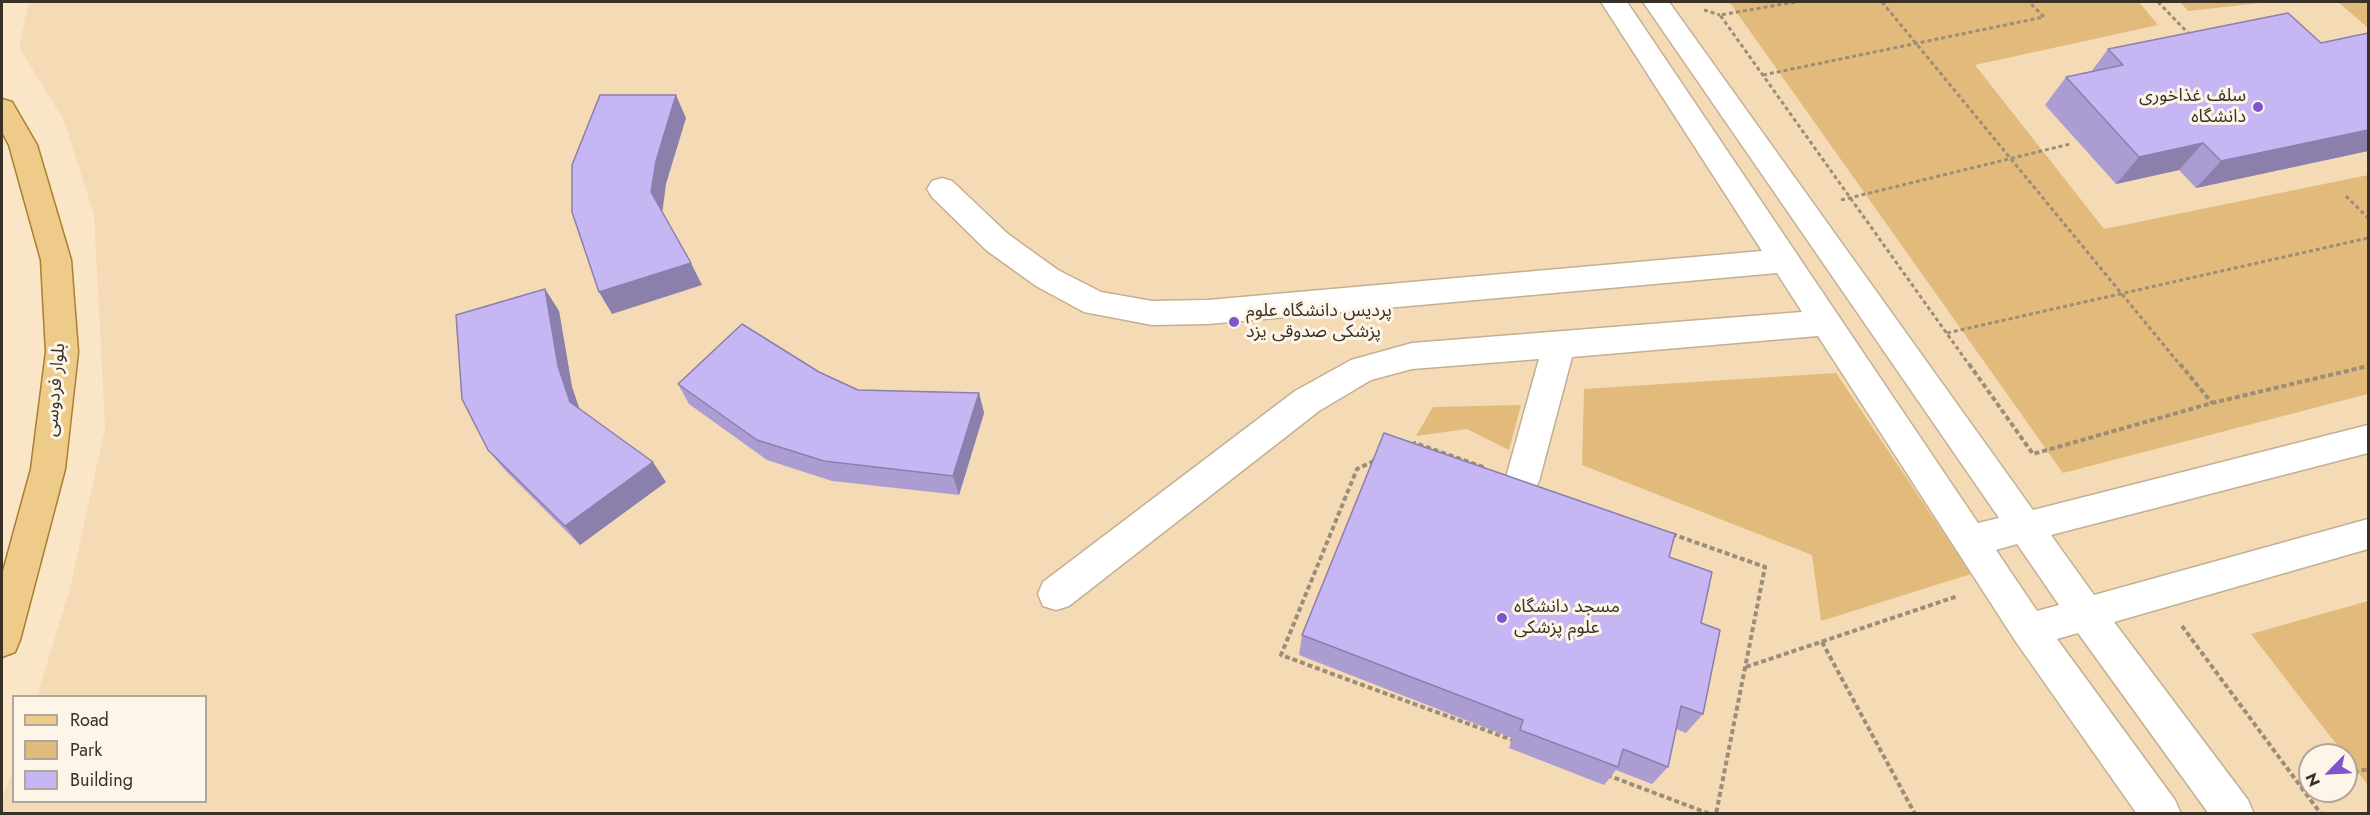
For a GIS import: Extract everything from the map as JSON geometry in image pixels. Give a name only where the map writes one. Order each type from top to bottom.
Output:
[{"type":"main road","name":"بلوار فردوسی","points":[[2,109],[23,145],[56,260],[62,352],[48,469],[2,640]]},
{"type":"lane","points":[[1614,2],[2029,630],[2161,813]]},
{"type":"lane","points":[[1656,2],[2086,614],[2234,813]]},
{"type":"lane","points":[[942,189],[997,242],[1047,278],[1095,303],[1152,313],[1208,312],[1785,261]]},
{"type":"lane","points":[[1056,594],[1307,401],[1362,369],[1412,356],[1827,323]]},
{"type":"lane","points":[[1522,481],[1559,345]]},
{"type":"lane","points":[[1970,541],[2024,525],[2368,439]]},
{"type":"lane","points":[[2029,630],[2368,534]]},
{"type":"path","points":[[1796,2],[1720,15],[2033,454],[2212,403],[2368,366]]},
{"type":"path","points":[[1882,2],[2212,403]]},
{"type":"path","points":[[1763,75],[2044,17],[2028,2]]},
{"type":"path","points":[[2158,2],[2196,41]]},
{"type":"path","points":[[1802,210],[2070,144]]},
{"type":"path","points":[[2346,196],[2368,218]]},
{"type":"path","points":[[1947,333],[2368,238]]},
{"type":"path","points":[[1405,448],[1415,443],[1522,481]]},
{"type":"path","points":[[1376,460],[1357,469],[1281,655],[1523,744]]},
{"type":"path","points":[[1666,531],[1765,567],[1716,813]]},
{"type":"path","points":[[1745,667],[1998,583]]},
{"type":"path","points":[[2158,594],[2298,782]]},
{"type":"path","points":[[1822,642],[1916,813]]},
{"type":"path","points":[[1600,773],[1710,813]]},
{"type":"shaded area","name":"پردیس دانشگاه علوم پزشکی صدوقی یزد","points":[[29,2],[2368,2],[2368,813],[2,814],[2,799],[12,774],[12,803],[207,803],[207,695],[37,695],[70,588],[105,428],[94,215],[64,121],[19,47]]},
{"type":"green space","points":[[2139,2],[2158,25],[1975,65],[2104,229],[2368,175],[2368,394],[2063,473],[1730,3]]},
{"type":"green space","points":[[2180,2],[2269,2],[2188,11]]},
{"type":"green space","points":[[2338,2],[2368,2],[2368,28]]},
{"type":"green space","points":[[1836,373],[1971,574],[1821,621],[1812,555],[1582,465],[1584,389]]},
{"type":"green space","points":[[1521,405],[1509,450],[1467,429],[1416,436],[1433,407]]},
{"type":"green space","points":[[2368,601],[2368,785],[2358,772],[2358,743],[2335,743],[2251,634]]},
{"type":"building","points":[[2288,13],[2321,43],[2368,33],[2368,130],[2221,161],[2203,143],[2139,157],[2066,77],[2123,65],[2108,49]]},
{"type":"building","points":[[600,95],[676,95],[656,161],[651,192],[691,263],[599,292],[572,212],[572,165]]},
{"type":"building","points":[[545,289],[558,366],[570,402],[653,462],[565,526],[488,450],[462,399],[456,315]]},
{"type":"building","points":[[742,324],[819,372],[858,390],[979,393],[953,476],[824,461],[757,440],[678,384]]},
{"type":"building","name":"مسجد دانشگاه علوم پزشکی","points":[[1384,433],[1675,534],[1669,557],[1712,572],[1701,623],[1720,630],[1703,714],[1681,706],[1668,767],[1623,749],[1618,767],[1520,730],[1523,720],[1302,635]]},
{"type":"place","name":"سلف غذاخوری دانشگاه","points":[[2258,107]]},
{"type":"place","name":"پردیس دانشگاه علوم پزشکی صدوقی یزد","points":[[1234,322]]},
{"type":"place","name":"مسجد دانشگاه علوم پزشکی","points":[[1502,618]]}]
